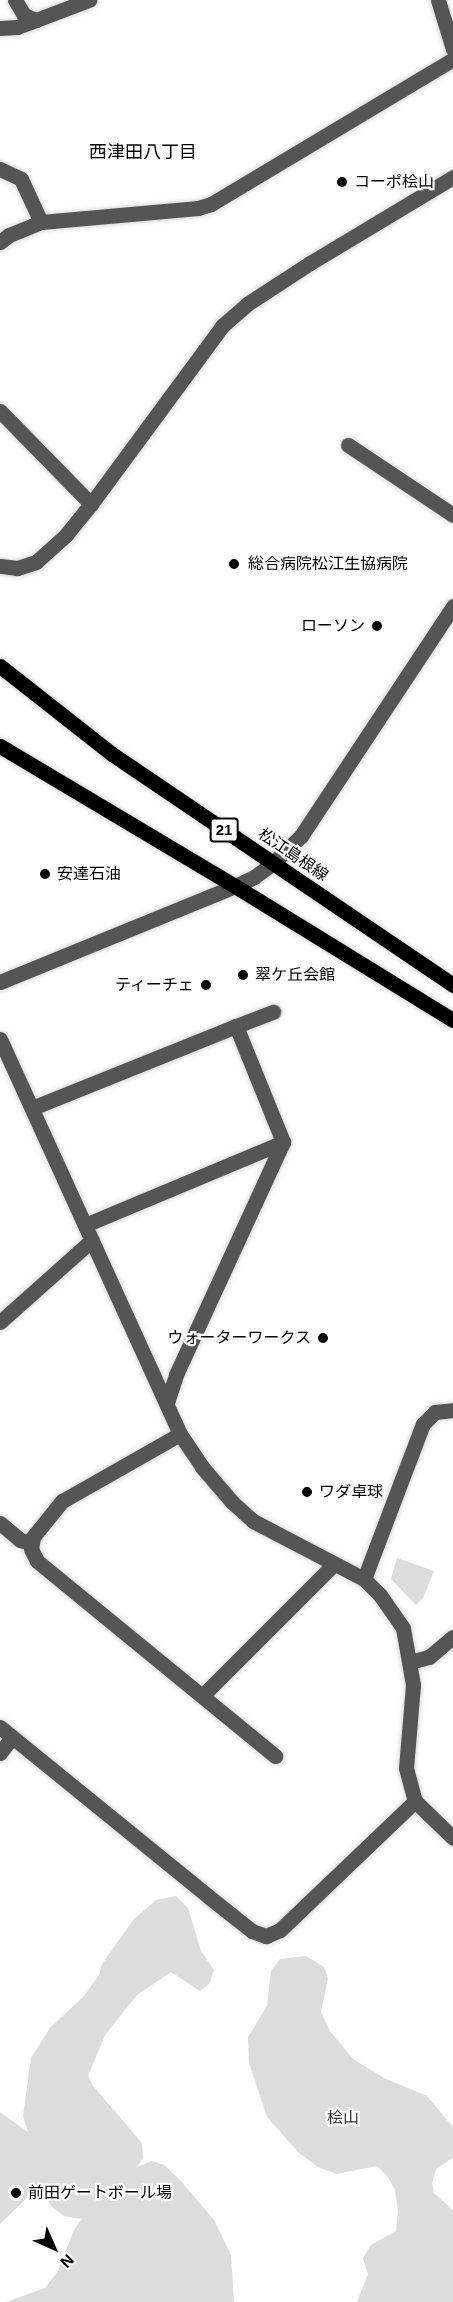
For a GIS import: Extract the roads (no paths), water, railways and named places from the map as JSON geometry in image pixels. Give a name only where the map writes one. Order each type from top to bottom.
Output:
[{"type":"main road","name":"松江島根線","points":[[0,666],[112,754],[453,985]]},
{"type":"main road","name":"21","points":[[0,746],[235,886],[453,1020]]},
{"type":"street","points":[[15,0],[24,15],[36,20]]},
{"type":"street","points":[[0,28],[17,27],[89,0]]},
{"type":"street","points":[[438,0],[453,49]]},
{"type":"street","points":[[0,242],[9,235],[41,222],[198,208],[211,204],[453,59]]},
{"type":"street","points":[[0,169],[21,179],[41,222]]},
{"type":"street","points":[[0,566],[17,568],[36,562],[66,535],[92,504],[222,326],[248,304],[310,263],[453,177]]},
{"type":"street","points":[[0,411],[92,504]]},
{"type":"street","points":[[348,445],[453,515]]},
{"type":"street","points":[[0,982],[235,886],[255,877],[273,863],[301,836],[453,606]]},
{"type":"street","points":[[32,1108],[273,1012]]},
{"type":"street","points":[[167,1402],[176,1376],[283,1142],[236,1026]]},
{"type":"street","points":[[0,1039],[180,1434],[202,1467],[243,1514],[253,1521],[364,1579],[380,1595],[403,1628],[413,1685],[406,1768],[415,1801],[453,1838]]},
{"type":"street","points":[[86,1225],[283,1142]]},
{"type":"street","points":[[0,1322],[92,1240]]},
{"type":"street","points":[[364,1579],[423,1424],[435,1412],[453,1410]]},
{"type":"street","points":[[180,1434],[62,1501],[33,1537],[31,1544],[37,1561],[275,1756]]},
{"type":"street","points":[[0,1523],[20,1540],[31,1544]]},
{"type":"street","points":[[202,1696],[334,1564]]},
{"type":"street","points":[[410,1662],[429,1657],[453,1637]]},
{"type":"street","points":[[0,1727],[252,1931],[266,1936],[280,1930],[415,1801]]},
{"type":"street","points":[[0,1753],[12,1737]]},
{"type":"place","name":"コーポ桧山","points":[[342,182]]},
{"type":"place","name":"総合病院松江生協病院","points":[[234,564]]},
{"type":"place","name":"ローソン","points":[[377,626]]},
{"type":"place","name":"安達石油","points":[[45,874]]},
{"type":"place","name":"翠ケ丘会館","points":[[243,975]]},
{"type":"place","name":"ティーチェ","points":[[206,985]]},
{"type":"place","name":"ウォーターワークス","points":[[323,1338]]},
{"type":"place","name":"ワダ卓球","points":[[307,1492]]},
{"type":"place","name":"前田ゲートボール場","points":[[16,2193]]},
{"type":"district","name":"西津田八丁目","points":[[143,152]]},
{"type":"park label","name":"桧山","points":[[343,2118]]}]
